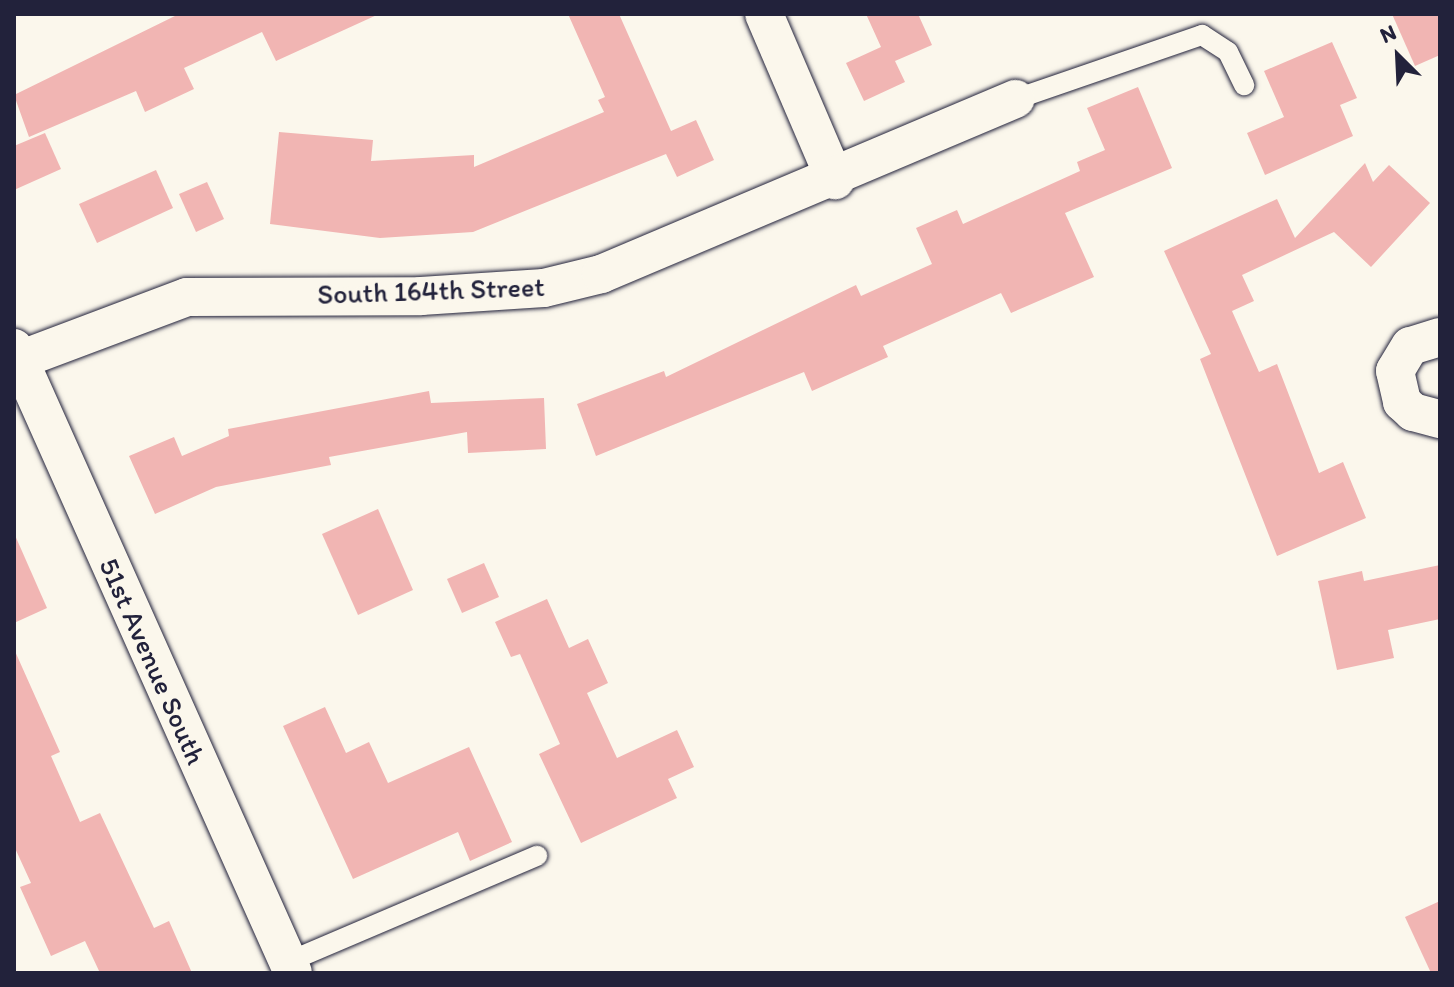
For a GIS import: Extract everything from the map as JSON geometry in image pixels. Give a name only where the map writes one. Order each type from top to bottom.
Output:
[{"type":"street","points":[[764,14],[835,180]]},
{"type":"street","name":"South 164th Street","points":[[16,357],[187,297],[421,296],[544,288],[601,274],[835,180],[1016,99]]},
{"type":"street","points":[[1440,337],[1410,346],[1395,371],[1402,402],[1413,412],[1440,419]]},
{"type":"street","name":"51st Avenue South","points":[[16,357],[290,968]]},
{"type":"lane","points":[[1016,99],[1202,35],[1228,52],[1244,85]]},
{"type":"lane","points":[[290,968],[537,856]]},
{"type":"building","points":[[179,14],[379,14],[276,61],[262,32],[184,68],[194,89],[145,112],[136,91],[29,137],[14,95]]},
{"type":"building","points":[[568,14],[619,14],[671,131],[696,120],[714,160],[677,177],[666,154],[473,232],[380,238],[270,224],[279,132],[373,140],[371,161],[474,155],[474,167],[604,112],[598,100],[605,97]]},
{"type":"building","points":[[866,14],[918,14],[932,45],[895,61],[905,82],[864,101],[846,63],[881,47]]},
{"type":"building","points":[[1392,14],[1440,14],[1440,55],[1415,66]]},
{"type":"building","points":[[1332,42],[1357,98],[1340,105],[1353,136],[1265,175],[1247,133],[1284,117],[1264,71]]},
{"type":"building","points":[[1138,87],[1172,168],[1065,213],[1094,277],[1011,313],[1001,293],[883,346],[888,357],[812,391],[804,372],[596,456],[577,404],[664,371],[666,377],[856,285],[861,296],[932,264],[916,228],[957,210],[963,224],[1080,171],[1077,162],[1105,150],[1087,108]]},
{"type":"building","points":[[45,133],[61,169],[14,190],[14,146]]},
{"type":"building","points":[[1365,163],[1373,182],[1389,165],[1430,203],[1371,267],[1334,232],[1242,275],[1254,301],[1232,311],[1259,372],[1277,364],[1319,473],[1343,462],[1366,518],[1277,556],[1200,359],[1211,354],[1164,251],[1277,199],[1295,238]]},
{"type":"building","points":[[156,170],[173,208],[97,243],[79,204]]},
{"type":"building","points":[[207,182],[224,219],[196,232],[179,194]]},
{"type":"building","points":[[429,391],[431,403],[544,398],[546,449],[468,453],[467,432],[329,457],[331,465],[216,487],[155,514],[129,456],[174,437],[182,456],[229,436],[228,429]]},
{"type":"building","points":[[378,509],[413,590],[358,615],[322,534]]},
{"type":"building","points":[[14,533],[47,608],[14,623]]},
{"type":"building","points":[[484,563],[499,597],[462,613],[447,579]]},
{"type":"building","points":[[1440,565],[1440,619],[1388,630],[1394,658],[1337,670],[1318,581],[1362,571],[1364,581]]},
{"type":"building","points":[[547,599],[569,648],[588,639],[608,683],[587,693],[617,758],[677,730],[694,767],[668,779],[677,798],[581,843],[539,754],[560,744],[520,654],[511,657],[495,622]]},
{"type":"building","points":[[14,649],[60,752],[51,756],[80,822],[100,813],[154,928],[169,921],[192,973],[100,973],[85,941],[51,956],[20,887],[31,883],[14,846]]},
{"type":"building","points":[[325,707],[346,753],[369,742],[388,783],[469,747],[512,842],[470,861],[458,832],[353,879],[283,726]]},
{"type":"building","points":[[1440,901],[1440,973],[1431,973],[1405,917]]}]
